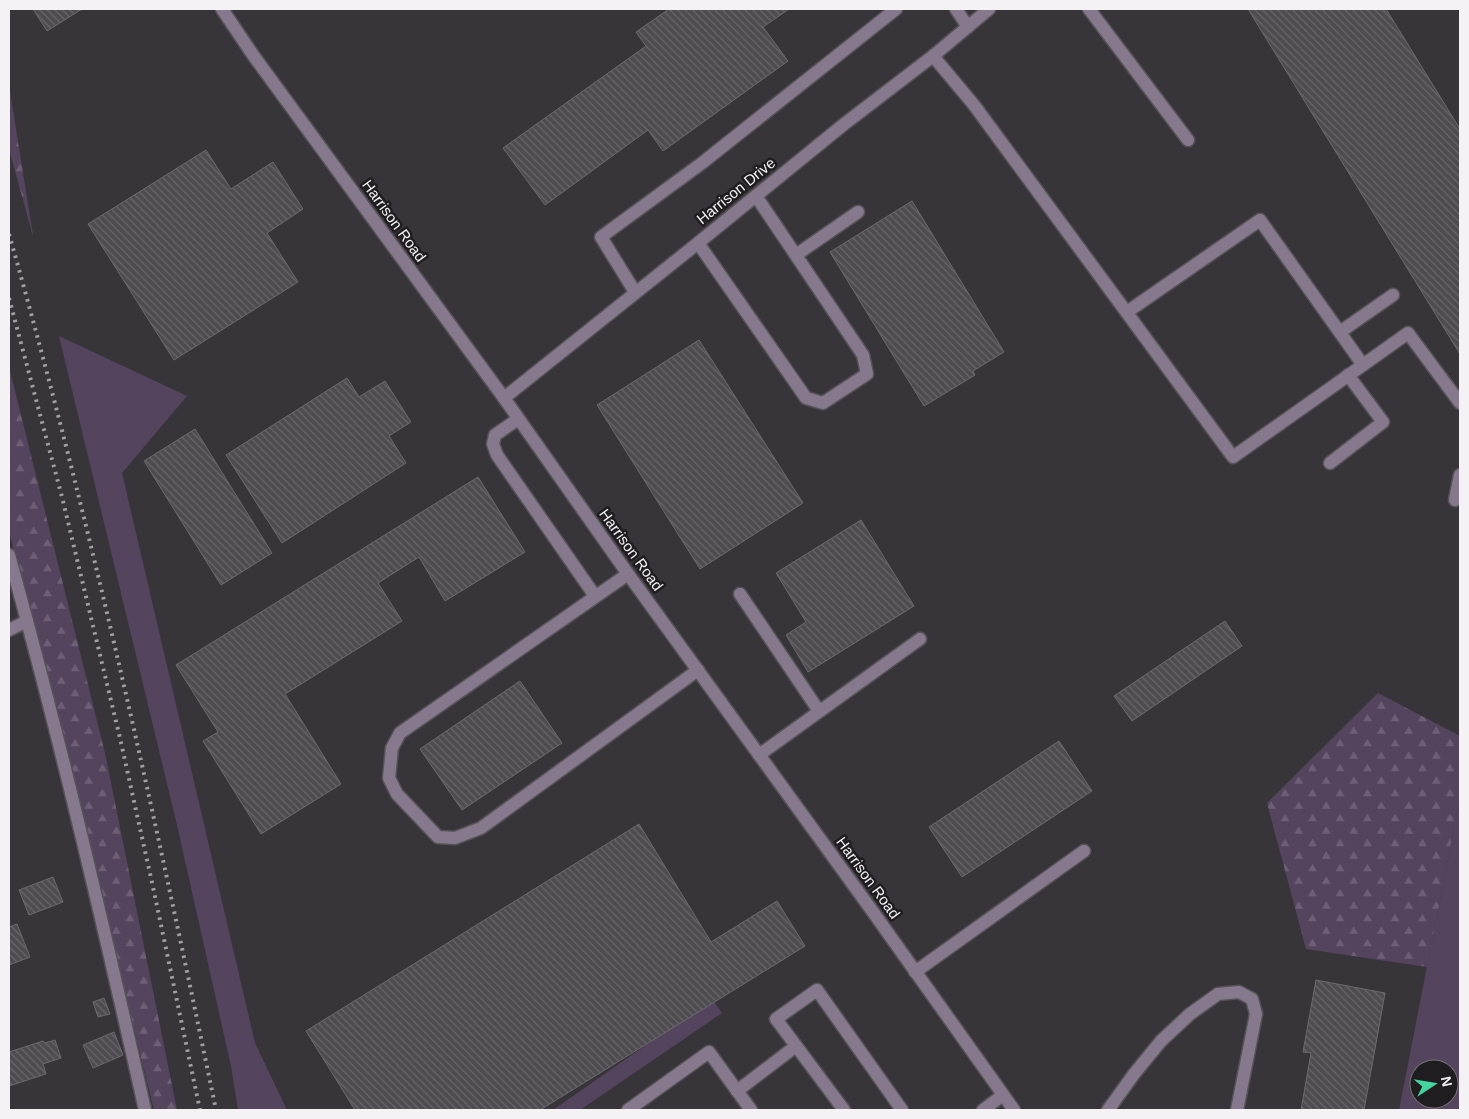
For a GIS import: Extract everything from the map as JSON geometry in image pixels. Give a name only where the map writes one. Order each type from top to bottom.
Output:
[{"type":"street","name":"Harrison Road","points":[[222,9],[259,63],[504,398],[628,574],[1014,1110]]},
{"type":"street","points":[[636,292],[600,237],[702,163],[896,9]]},
{"type":"street","points":[[956,9],[968,26]]},
{"type":"street","name":"Harrison Drive","points":[[504,398],[989,9]]},
{"type":"street","points":[[1089,9],[1188,140]]},
{"type":"street","points":[[932,56],[974,105],[1233,457],[1408,333],[1460,403]]},
{"type":"street","points":[[698,243],[806,398],[823,403],[867,374],[863,356],[756,196]]},
{"type":"street","points":[[796,255],[858,212]]},
{"type":"street","points":[[1127,312],[1260,220],[1363,365]]},
{"type":"street","points":[[1340,332],[1393,295]]},
{"type":"street","points":[[1330,463],[1383,422],[1348,375]]},
{"type":"street","points":[[518,419],[495,436],[493,444],[497,455],[595,596]]},
{"type":"street","points":[[1455,500],[1460,475]]},
{"type":"street","points":[[9,555],[90,870],[145,1110]]},
{"type":"street","points":[[628,574],[400,733],[392,748],[389,778],[397,794],[438,837],[454,838],[481,828],[698,670]]},
{"type":"street","points":[[740,594],[819,711]]},
{"type":"street","points":[[9,630],[27,621]]},
{"type":"street","points":[[759,755],[920,639]]},
{"type":"street","points":[[915,972],[1084,851]]},
{"type":"street","points":[[844,1110],[776,1020],[817,990],[902,1110]]},
{"type":"street","points":[[1108,1110],[1161,1041],[1183,1020],[1218,994],[1239,992],[1252,1000],[1256,1014],[1237,1110]]},
{"type":"street","points":[[737,1091],[796,1046]]},
{"type":"street","points":[[628,1110],[709,1052],[751,1110]]},
{"type":"street","points":[[983,1110],[1003,1095]]},
{"type":"green space","points":[[9,85],[33,236],[9,149]]},
{"type":"green space","points":[[59,336],[187,396],[122,473],[255,1043],[287,1110],[238,1110],[231,1066],[177,825]]},
{"type":"green space","points":[[9,367],[105,753],[177,1110],[154,1110],[9,531]]},
{"type":"green space","points":[[1378,693],[1460,736],[1460,797],[1427,967],[1306,949],[1267,803]]},
{"type":"green space","points":[[1460,797],[1460,1110],[1399,1110]]},
{"type":"green space","points":[[712,999],[722,1013],[580,1110],[553,1110]]},
{"type":"building","points":[[33,9],[82,9],[47,31]]},
{"type":"building","points":[[669,9],[789,9],[763,27],[788,61],[663,151],[648,130],[545,205],[503,148],[646,46],[636,32]]},
{"type":"building","points":[[1248,9],[1386,9],[1460,129],[1460,354]]},
{"type":"building","points":[[206,150],[231,189],[273,162],[303,209],[267,233],[298,282],[174,360],[88,224]]},
{"type":"building","points":[[912,201],[1004,352],[973,371],[975,375],[924,406],[830,252]]},
{"type":"building","points":[[699,340],[803,503],[700,569],[597,405]]},
{"type":"building","points":[[347,378],[359,397],[385,381],[411,422],[389,436],[406,463],[282,543],[226,455]]},
{"type":"building","points":[[195,429],[272,553],[221,585],[144,461]]},
{"type":"building","points":[[478,477],[525,552],[445,601],[419,557],[378,583],[402,621],[285,694],[341,784],[261,834],[203,741],[218,732],[176,665]]},
{"type":"building","points":[[861,520],[914,606],[808,672],[786,635],[806,622],[776,573]]},
{"type":"building","points":[[1225,621],[1242,646],[1132,721],[1114,696]]},
{"type":"building","points":[[520,681],[562,743],[462,810],[420,749]]},
{"type":"building","points":[[1059,741],[1092,791],[962,877],[929,827]]},
{"type":"building","points":[[639,824],[711,942],[777,901],[805,946],[540,1110],[355,1110],[306,1031]]},
{"type":"building","points":[[53,877],[63,902],[29,915],[19,890]]},
{"type":"building","points":[[17,924],[30,957],[9,965],[9,927]]},
{"type":"building","points":[[1316,980],[1385,993],[1364,1110],[1301,1110],[1311,1053],[1303,1052]]},
{"type":"building","points":[[104,998],[110,1014],[98,1017],[93,1002]]},
{"type":"building","points":[[114,1032],[123,1055],[93,1068],[83,1045]]},
{"type":"building","points":[[55,1040],[61,1058],[43,1064],[46,1074],[9,1086],[9,1052],[43,1041],[45,1043]]},
{"type":"railway","points":[[9,234],[67,451],[120,670],[216,1110]]},
{"type":"railway","points":[[9,298],[62,497],[120,738],[200,1110]]}]
